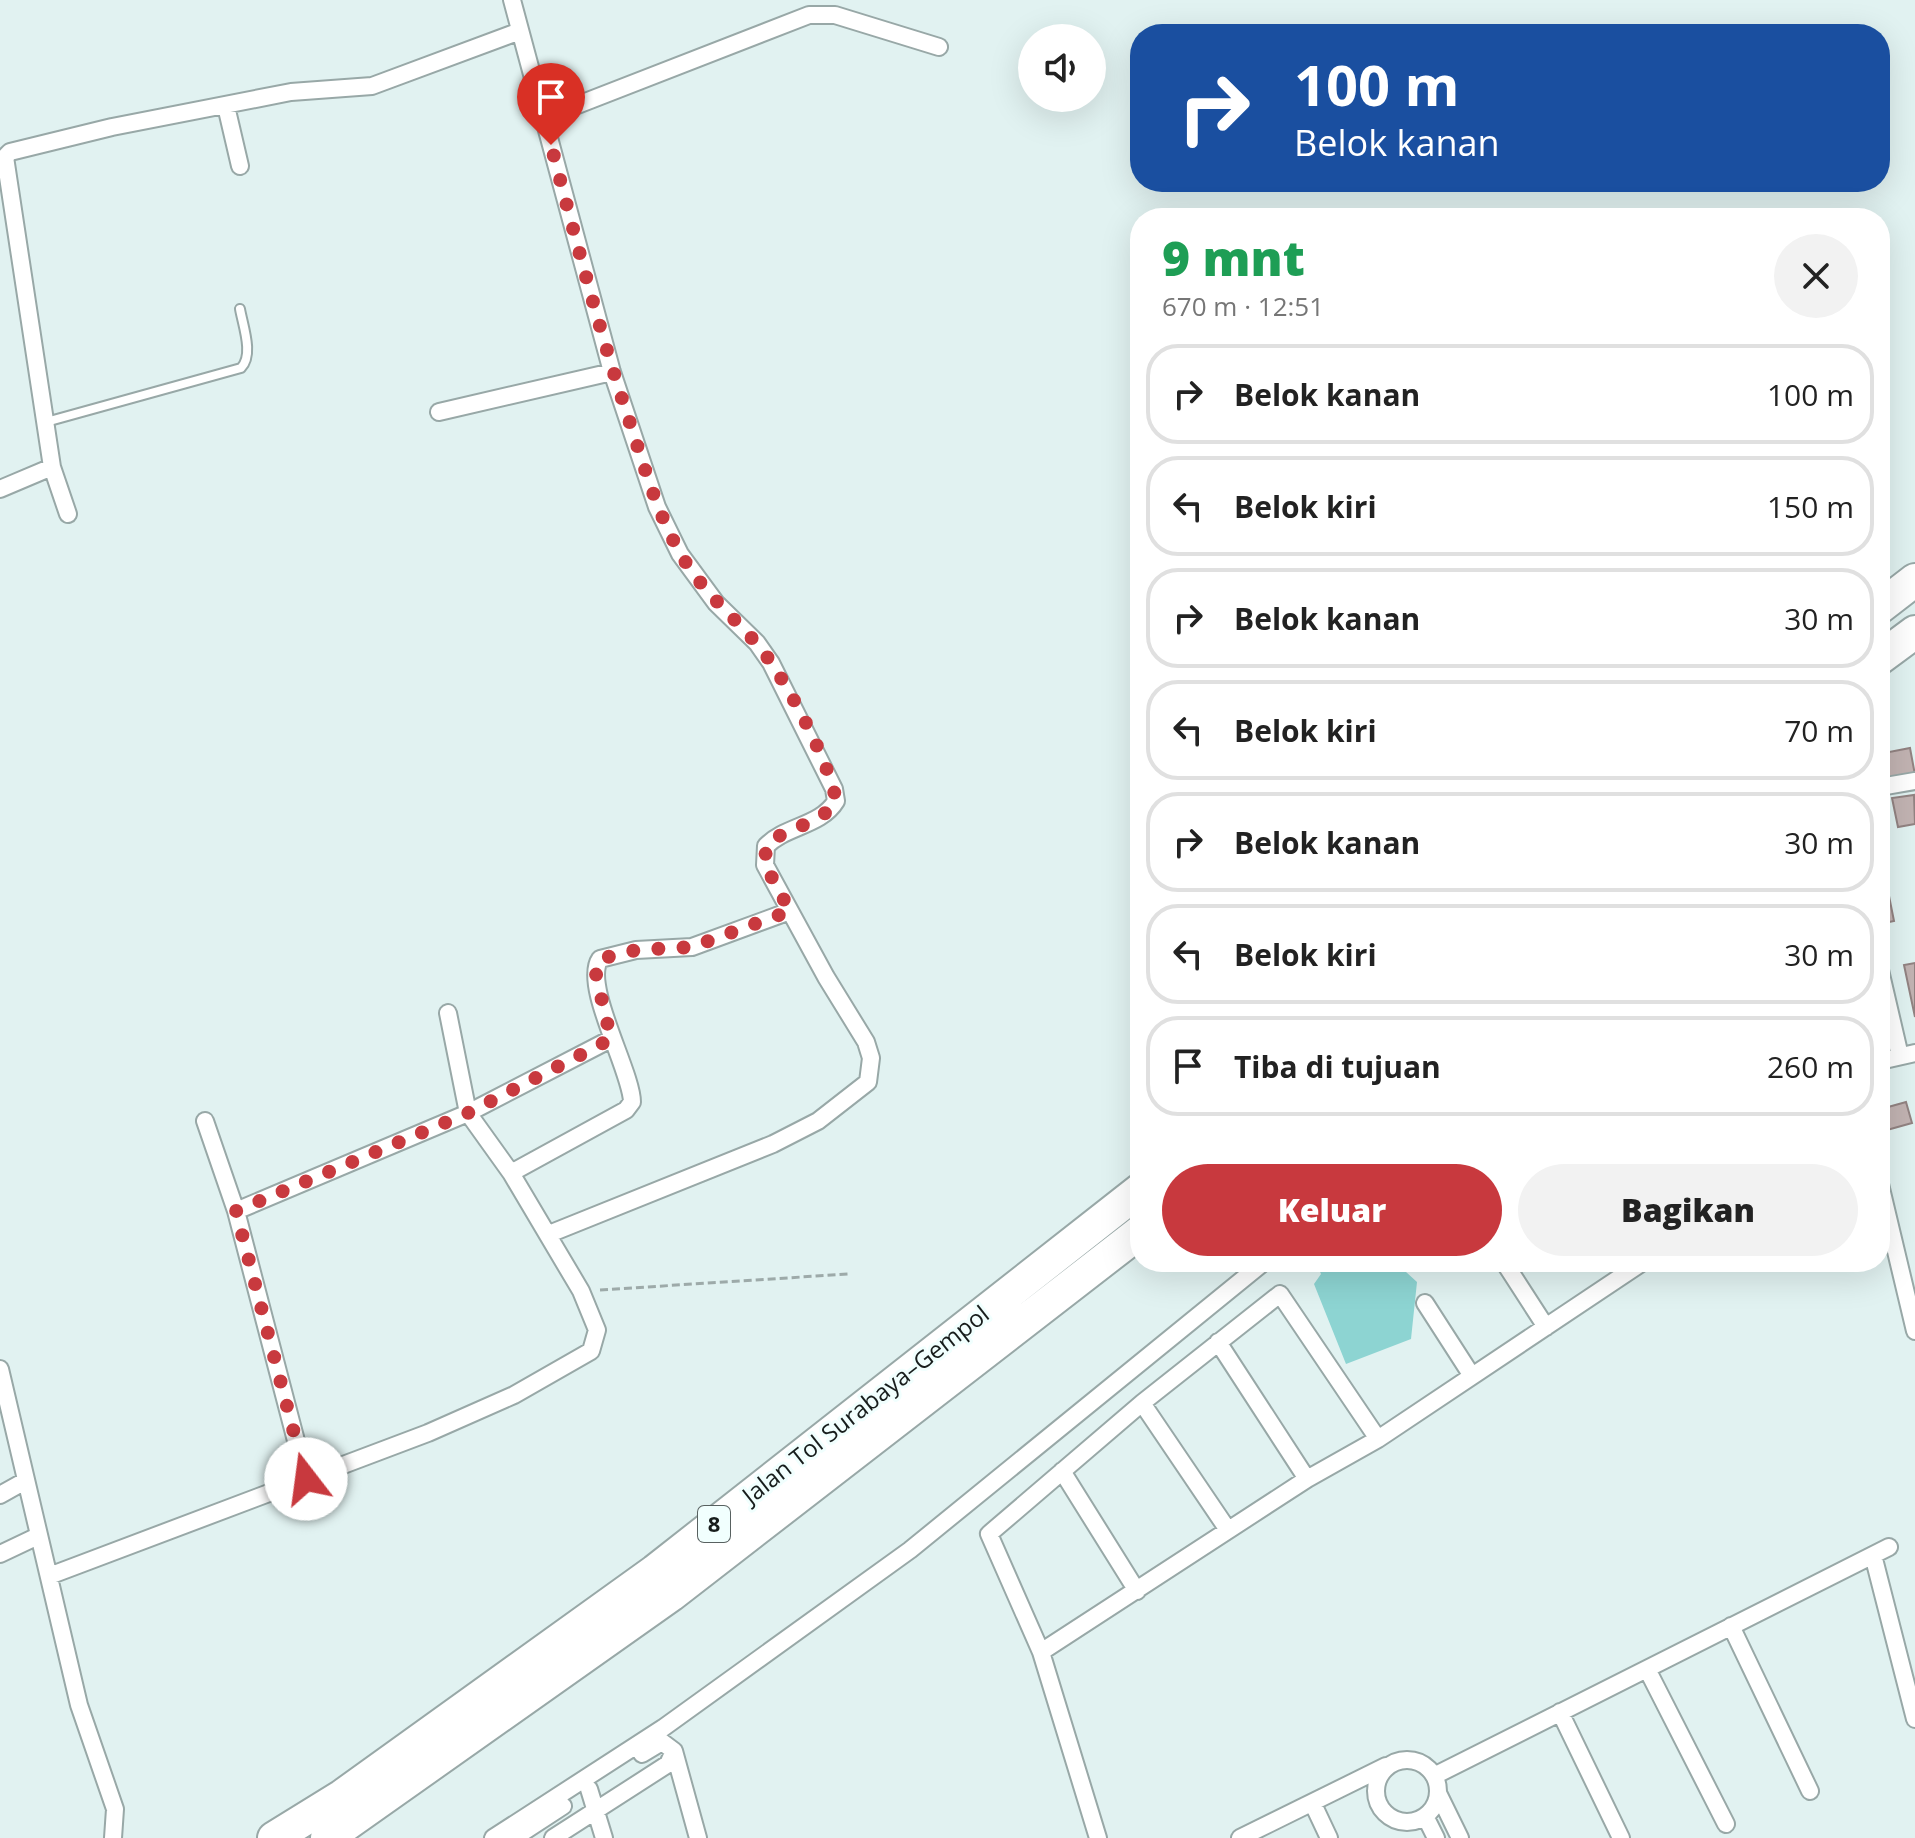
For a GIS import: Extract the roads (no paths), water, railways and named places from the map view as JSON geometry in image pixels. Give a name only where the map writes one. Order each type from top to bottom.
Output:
[{"type":"highway","points":[[1890,599],[1915,580]]},
{"type":"highway","points":[[1890,651],[1915,632]]},
{"type":"highway","name":"Jalan Tol Surabaya–Gempol","points":[[274,1838],[342,1796],[655,1571],[1130,1198]]},
{"type":"highway","name":"Jalan Tol Surabaya–Gempol","points":[[327,1838],[671,1595],[1130,1240]]},
{"type":"street","points":[[512,0],[612,372],[657,507],[680,554],[716,603],[757,643],[771,663],[834,789],[836,801],[825,814],[773,839],[766,846],[765,865],[866,1042],[871,1058],[868,1082],[818,1121],[773,1144],[549,1234]]},
{"type":"street","points":[[544,118],[809,15],[846,17],[939,47]]},
{"type":"street","points":[[68,514],[52,467],[5,157],[10,152],[112,127],[291,92],[372,86],[520,31]]},
{"type":"street","points":[[226,106],[240,166]]},
{"type":"street","points":[[439,412],[612,372]]},
{"type":"street","points":[[0,489],[52,467]]},
{"type":"street","points":[[1890,785],[1915,781]]},
{"type":"street","points":[[511,1173],[630,1107],[632,1097],[611,1039],[596,975],[600,959],[636,950],[692,947],[790,911]]},
{"type":"street","points":[[1890,1000],[1908,1054]]},
{"type":"street","points":[[49,1576],[485,1408],[591,1351],[597,1330],[581,1291],[511,1173],[468,1113],[448,1013]]},
{"type":"street","points":[[236,1211],[468,1113],[611,1039]]},
{"type":"street","points":[[205,1121],[236,1211],[306,1479]]},
{"type":"street","points":[[1890,1226],[1915,1331]]},
{"type":"street","points":[[493,1838],[663,1728],[910,1550],[1252,1272]]},
{"type":"street","points":[[1510,1272],[1546,1327]]},
{"type":"street","points":[[1041,1652],[1307,1479],[1378,1439],[1546,1327],[1612,1272]]},
{"type":"street","points":[[1098,1838],[1041,1652],[989,1534],[1142,1403],[1280,1294],[1378,1439]]},
{"type":"street","points":[[1425,1303],[1472,1376]]},
{"type":"street","points":[[1218,1342],[1307,1479]]},
{"type":"street","points":[[0,1369],[79,1705],[115,1809],[113,1838]]},
{"type":"street","points":[[1142,1403],[1228,1530]]},
{"type":"street","points":[[1062,1471],[1137,1591]]},
{"type":"street","points":[[0,1494],[25,1481]]},
{"type":"street","points":[[0,1554],[38,1536]]},
{"type":"street","points":[[1434,1776],[1889,1547]]},
{"type":"street","points":[[1873,1555],[1915,1719]]},
{"type":"street","points":[[1731,1626],[1810,1791]]},
{"type":"street","points":[[1647,1669],[1726,1824]]},
{"type":"street","points":[[1560,1712],[1621,1838]]},
{"type":"street","points":[[514,1838],[657,1744],[667,1743],[674,1751],[698,1838]]},
{"type":"street","points":[[553,1838],[668,1764],[674,1751]]},
{"type":"street","points":[[1240,1838],[1404,1759],[1421,1763],[1434,1776],[1438,1793],[1460,1838]]},
{"type":"street","points":[[1388,1765],[1381,1772],[1375,1788],[1384,1813],[1409,1822],[1432,1810],[1438,1793]]},
{"type":"street","points":[[589,1789],[604,1838]]},
{"type":"street","points":[[1313,1804],[1329,1838]]},
{"type":"street","points":[[1425,1816],[1436,1838]]},
{"type":"lane","points":[[45,422],[241,368],[246,363],[247,351],[240,309]]}]
